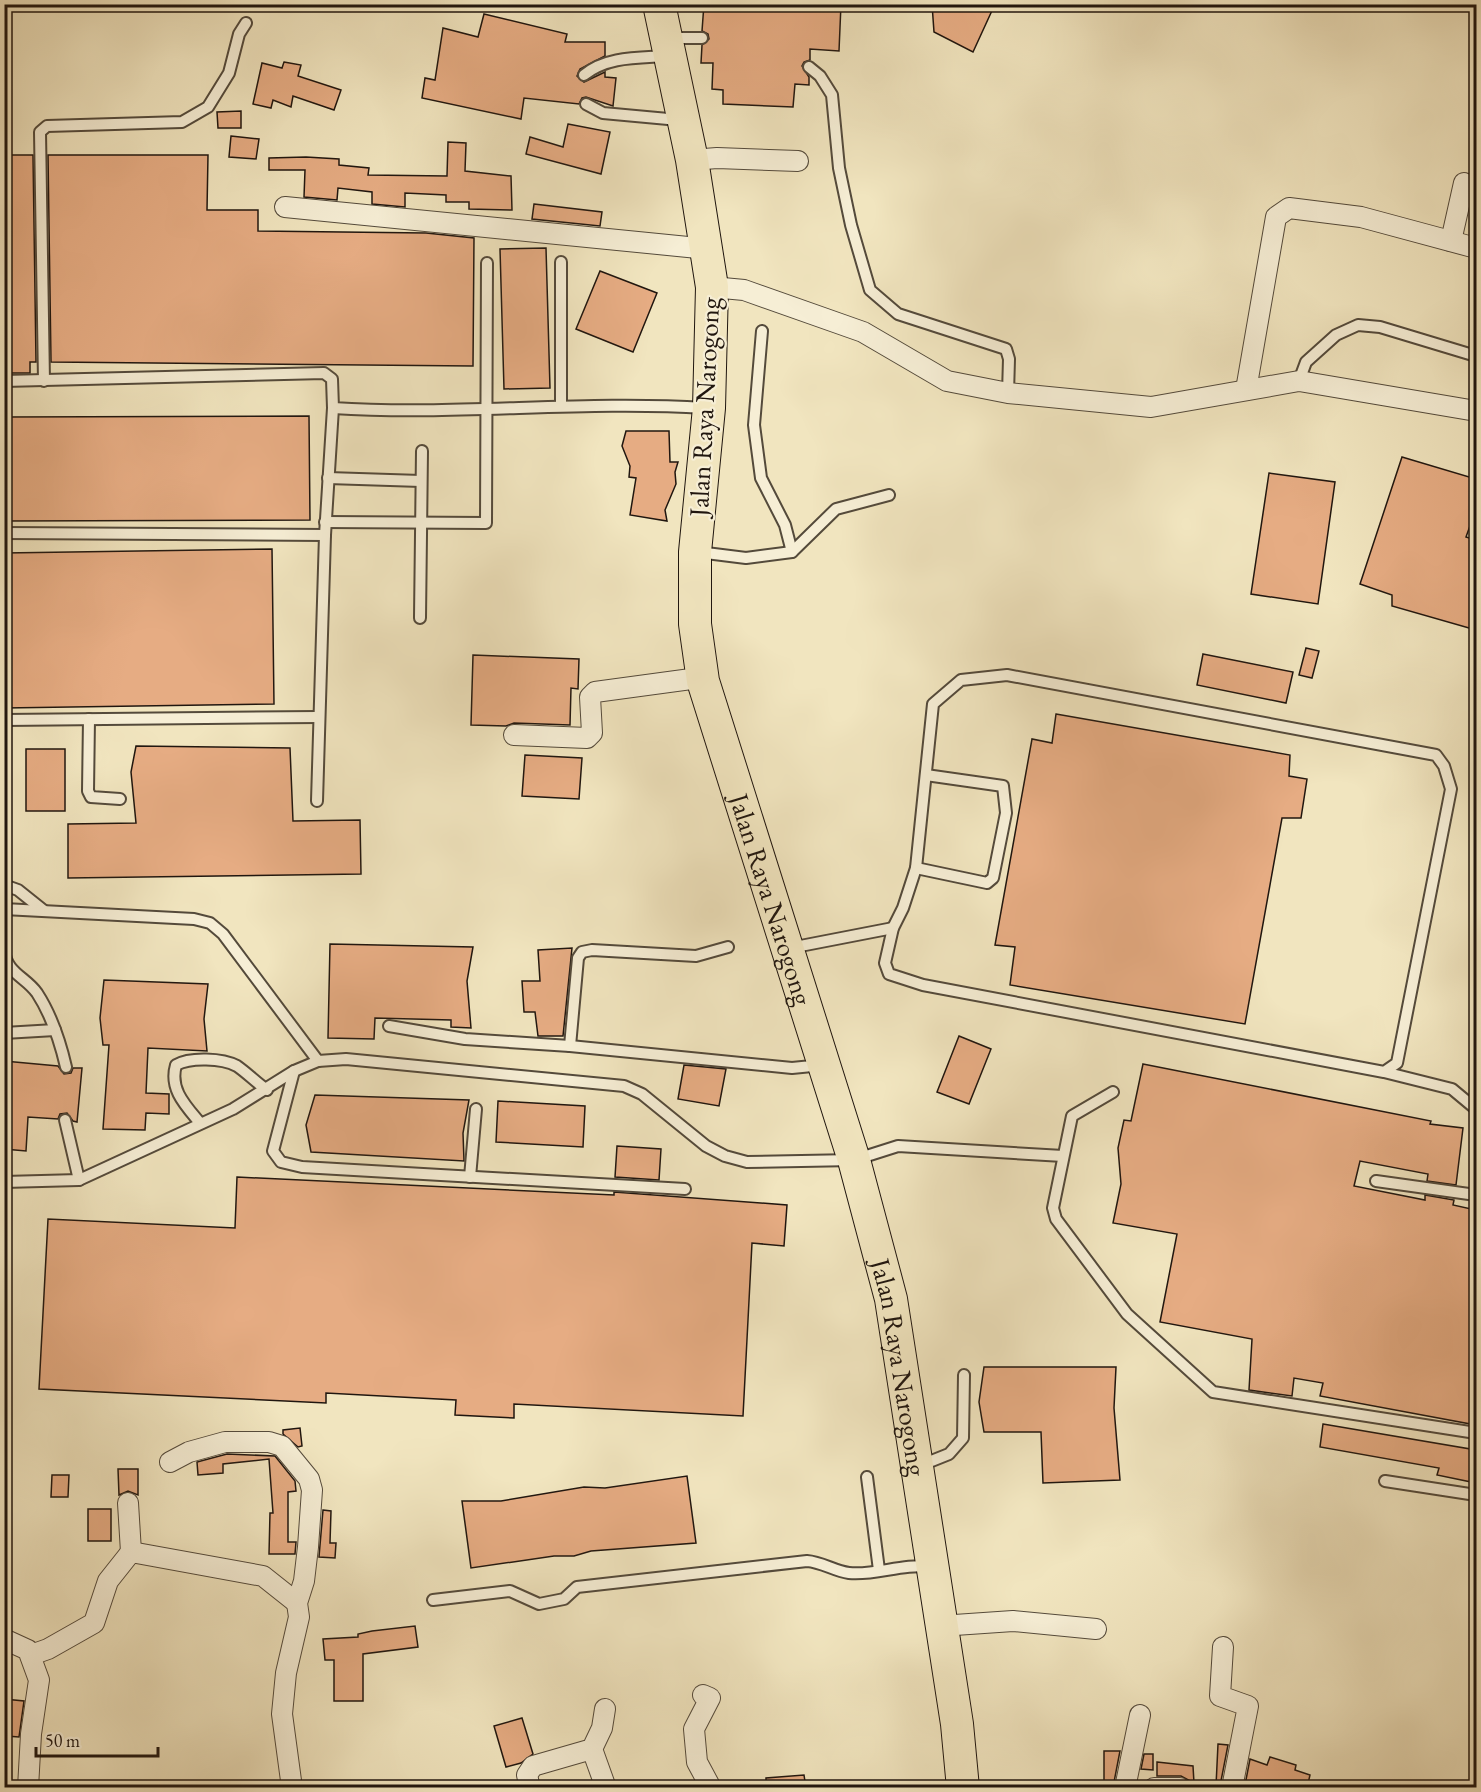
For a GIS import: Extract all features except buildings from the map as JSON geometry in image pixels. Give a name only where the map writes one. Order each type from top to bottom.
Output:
[{"type":"main road","name":"Jalan Raya Narogong","points":[[659,4],[692,160],[708,249],[712,287],[709,408],[694,552],[695,624],[703,681],[854,1161],[891,1299],[957,1724],[963,1788]]},
{"type":"street","points":[[692,160],[717,158],[798,160]]},
{"type":"street","points":[[1451,241],[1464,183]]},
{"type":"street","points":[[285,207],[708,249]]},
{"type":"street","points":[[1246,390],[1276,217],[1289,208],[1361,217],[1476,248]]},
{"type":"street","points":[[712,287],[744,290],[863,332],[947,381],[1008,393],[1151,407],[1299,381],[1476,411]]},
{"type":"street","points":[[514,735],[587,738],[592,733],[590,697],[595,692],[691,680],[703,681]]},
{"type":"street","points":[[170,1462],[189,1452],[241,1441],[269,1443],[282,1446],[309,1479],[312,1490],[304,1581],[297,1603],[299,1617],[286,1673],[282,1714],[292,1788]]},
{"type":"street","points":[[31,1655],[48,1649],[94,1623],[108,1581],[131,1552],[128,1503]]},
{"type":"street","points":[[131,1552],[263,1576],[297,1603]]},
{"type":"street","points":[[940,1626],[1013,1621],[1096,1629]]},
{"type":"street","points":[[4,1639],[28,1650],[39,1680],[31,1734],[28,1788]]},
{"type":"street","points":[[1223,1647],[1220,1696],[1248,1706],[1232,1788]]},
{"type":"street","points":[[703,1695],[710,1698],[694,1729],[697,1762],[711,1788]]},
{"type":"street","points":[[605,1709],[602,1728],[592,1749],[606,1788]]},
{"type":"street","points":[[1125,1788],[1140,1715]]},
{"type":"street","points":[[530,1788],[527,1775],[533,1766],[592,1749]]},
{"type":"street","points":[[1154,1788],[1180,1788]]},
{"type":"lane","points":[[44,381],[40,132],[47,126],[182,122],[208,107],[219,90],[229,73],[239,34],[246,23]]},
{"type":"lane","points":[[584,75],[596,66],[702,39]]},
{"type":"lane","points":[[809,67],[820,76],[832,95],[839,168],[851,225],[870,290],[898,314],[1006,349],[1009,359],[1008,393]]},
{"type":"lane","points":[[586,105],[603,113],[683,120]]},
{"type":"lane","points":[[561,262],[561,406]]},
{"type":"lane","points":[[326,522],[486,523],[487,263]]},
{"type":"lane","points":[[1299,381],[1306,362],[1336,335],[1358,325],[1380,327],[1476,356]]},
{"type":"lane","points":[[762,331],[754,425],[761,478],[785,525],[792,552]]},
{"type":"lane","points":[[4,381],[324,373],[332,379],[333,408],[325,535],[317,801]]},
{"type":"lane","points":[[333,408],[372,411],[561,406],[709,408]]},
{"type":"lane","points":[[420,618],[422,451]]},
{"type":"lane","points":[[328,478],[421,481]]},
{"type":"lane","points":[[694,552],[746,558],[792,552],[837,509],[889,495]]},
{"type":"lane","points":[[4,533],[325,535]]},
{"type":"lane","points":[[1384,1072],[1397,1063],[1451,789],[1444,766],[1436,755],[1007,675],[961,680],[933,704],[916,867],[903,908],[893,928],[885,963],[889,974],[923,985],[1384,1072],[1452,1089],[1476,1109]]},
{"type":"lane","points":[[4,720],[318,717]]},
{"type":"lane","points":[[89,719],[91,797],[120,799]]},
{"type":"lane","points":[[916,867],[987,883],[993,878],[1006,813],[1003,786],[926,775]]},
{"type":"lane","points":[[4,885],[18,890],[43,910]]},
{"type":"lane","points":[[4,909],[194,919],[210,922],[223,933],[318,1061]]},
{"type":"lane","points":[[786,949],[893,928]]},
{"type":"lane","points":[[570,1046],[578,958],[582,952],[592,950],[696,956],[728,947]]},
{"type":"lane","points":[[4,950],[5,959],[15,975],[35,991],[55,1030],[66,1067]]},
{"type":"lane","points":[[388,1026],[465,1039],[570,1046],[792,1068],[822,1065]]},
{"type":"lane","points":[[4,1033],[55,1030]]},
{"type":"lane","points":[[4,1182],[78,1180],[267,1090],[294,1071],[318,1061],[346,1059],[624,1086],[642,1094],[706,1146],[725,1156],[747,1162],[854,1161],[898,1146],[1063,1156]]},
{"type":"lane","points":[[200,1123],[176,1091],[176,1065],[184,1061],[213,1061],[235,1065],[267,1090]]},
{"type":"lane","points":[[294,1071],[273,1151],[281,1162],[302,1167],[685,1190]]},
{"type":"lane","points":[[1113,1092],[1072,1116],[1053,1208],[1056,1219],[1127,1314],[1213,1392],[1476,1432]]},
{"type":"lane","points":[[470,1177],[476,1109]]},
{"type":"lane","points":[[65,1120],[78,1180]]},
{"type":"lane","points":[[1376,1181],[1476,1195]]},
{"type":"lane","points":[[917,1466],[949,1454],[963,1438],[964,1375]]},
{"type":"lane","points":[[867,1477],[879,1570]]},
{"type":"lane","points":[[1385,1481],[1476,1495]]},
{"type":"lane","points":[[433,1600],[510,1591],[539,1604],[564,1599],[577,1587],[807,1561],[822,1562],[848,1573],[918,1565],[932,1567]]}]
